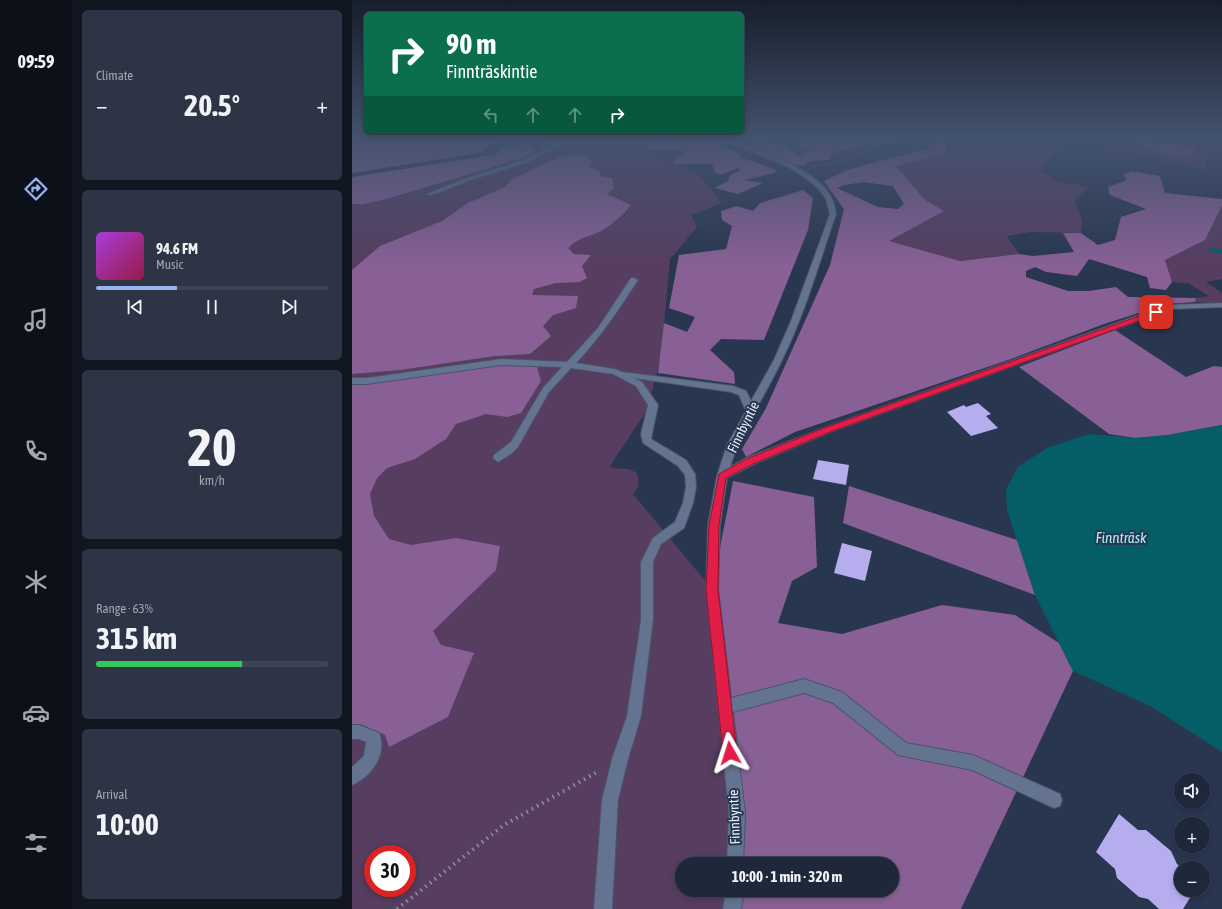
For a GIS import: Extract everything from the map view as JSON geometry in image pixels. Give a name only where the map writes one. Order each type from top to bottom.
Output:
[{"type":"street","points":[[430,194],[463,181]]},
{"type":"street","name":"Finnbyntie","points":[[735,857],[737,813],[712,590],[714,525],[722,476],[732,445],[778,360],[795,321],[833,214],[833,205],[830,198],[823,188],[815,181]]},
{"type":"street","points":[[498,458],[507,453],[524,433],[531,415],[545,391],[560,372],[571,365],[607,323],[634,280]]},
{"type":"street","points":[[722,476],[750,462],[827,430],[1126,322],[1170,307],[1222,305]]},
{"type":"street","points":[[352,381],[367,381],[501,362],[571,365],[733,389],[743,393],[750,410]]},
{"type":"street","points":[[603,909],[610,800],[620,759],[634,716],[643,652],[647,620],[647,562],[657,541],[680,525],[688,503],[691,488],[690,474],[682,464],[646,441],[646,434],[653,405],[639,384],[615,372]]},
{"type":"street","points":[[725,707],[804,686],[837,697],[903,750],[973,763],[1054,800]]},
{"type":"street","points":[[352,732],[359,732],[374,738],[374,755],[366,767],[352,777]]},
{"type":"street","points":[[732,909],[733,897]]},
{"type":"path","points":[[397,909],[504,825],[620,759]]},
{"type":"shaded area","points":[[352,181],[445,181],[387,199],[364,204],[352,204]]},
{"type":"shaded area","points":[[447,181],[704,181],[722,203],[691,215],[697,227],[670,259],[661,357],[647,410],[610,466],[612,468],[629,469],[637,473],[638,484],[637,489],[633,494],[712,589],[734,857],[675,857],[675,897],[734,897],[732,909],[352,909],[352,204],[364,204],[387,199]]},
{"type":"shaded area","points":[[510,181],[613,181],[614,188],[607,194],[631,205],[618,219],[601,231],[579,240],[568,248],[574,254],[591,255],[582,266],[587,278],[580,282],[556,283],[534,289],[532,295],[578,296],[576,308],[553,315],[543,326],[551,336],[530,354],[495,356],[400,370],[352,374],[352,270],[380,246],[442,221],[468,203],[505,187]]},
{"type":"shaded area","points":[[727,181],[763,183],[738,194],[715,188]]},
{"type":"shaded area","points":[[824,181],[909,181],[925,200],[944,211],[889,241],[960,261],[1019,254],[1033,256],[1074,252],[1063,233],[1081,233],[1098,245],[1115,240],[1121,217],[1146,209],[1110,195],[1108,187],[1123,181],[1162,181],[1165,193],[1222,199],[1222,206],[1205,240],[1165,260],[1172,282],[1166,290],[1150,288],[1147,277],[1089,259],[1077,276],[1046,272],[1035,267],[1026,271],[1026,277],[1068,291],[1089,291],[1116,287],[1128,297],[1196,298],[1195,302],[1167,304],[1104,324],[1011,359],[795,432],[746,457],[742,449],[766,408],[830,265],[844,209]],"holes":[[[863,182],[893,186],[904,204],[898,209],[878,207],[837,188],[844,185]]]},
{"type":"shaded area","points":[[909,181],[1060,181],[1089,187],[1075,200],[1082,221],[1081,233],[1031,232],[1007,236],[1019,254],[960,261],[888,241],[943,211],[925,200]]},
{"type":"shaded area","points":[[803,190],[813,198],[808,230],[764,340],[721,339],[710,350],[734,372],[735,384],[658,373],[664,323],[687,332],[695,317],[669,308],[679,255],[726,249],[732,226],[722,220],[721,211],[737,206],[753,211],[760,203]]},
{"type":"shaded area","points":[[1222,206],[1222,279],[1206,282],[1222,293],[1222,303],[1195,302],[1196,298],[1209,296],[1188,283],[1172,282],[1165,260],[1205,240]]},
{"type":"shaded area","points":[[1115,330],[1186,377],[1214,366],[1222,367],[1222,425],[1168,435],[1135,438],[1109,434],[1019,367]]},
{"type":"shaded area","points":[[501,364],[537,367],[541,381],[521,413],[507,417],[486,414],[456,424],[446,439],[415,459],[387,468],[377,478],[370,494],[374,516],[389,539],[411,545],[456,538],[500,546],[496,570],[433,631],[441,645],[474,653],[448,717],[389,747],[385,735],[360,724],[352,725],[352,385]]},
{"type":"shaded area","points":[[733,481],[814,497],[817,567],[792,581],[778,623],[842,634],[942,605],[1015,615],[1059,643],[1073,671],[961,909],[732,909],[734,897],[899,897],[899,857],[734,857],[712,589]]},
{"type":"shaded area","points":[[849,486],[1017,540],[1035,595],[843,523]]},
{"type":"water","name":"Finnträsk","points":[[1222,425],[1222,752],[1150,706],[1073,671],[1035,595],[1007,510],[1006,490],[1018,467],[1047,448],[1089,434],[1135,438],[1168,435]]},
{"type":"building","points":[[978,403],[991,414],[986,416],[998,428],[971,436],[947,412],[964,405],[966,407]]},
{"type":"building","points":[[818,460],[849,465],[846,485],[813,479]]},
{"type":"building","points":[[842,543],[872,551],[865,581],[834,573]]},
{"type":"building","points":[[1119,814],[1138,830],[1146,830],[1171,851],[1176,861],[1174,861],[1174,897],[1191,897],[1183,909],[1159,909],[1148,899],[1139,897],[1117,878],[1115,869],[1096,852]]},
{"type":"waterway","points":[[1211,250],[1222,251]]},
{"type":"route","points":[[730,753],[712,590],[714,525],[722,476],[750,462],[827,430],[1156,312]]}]
